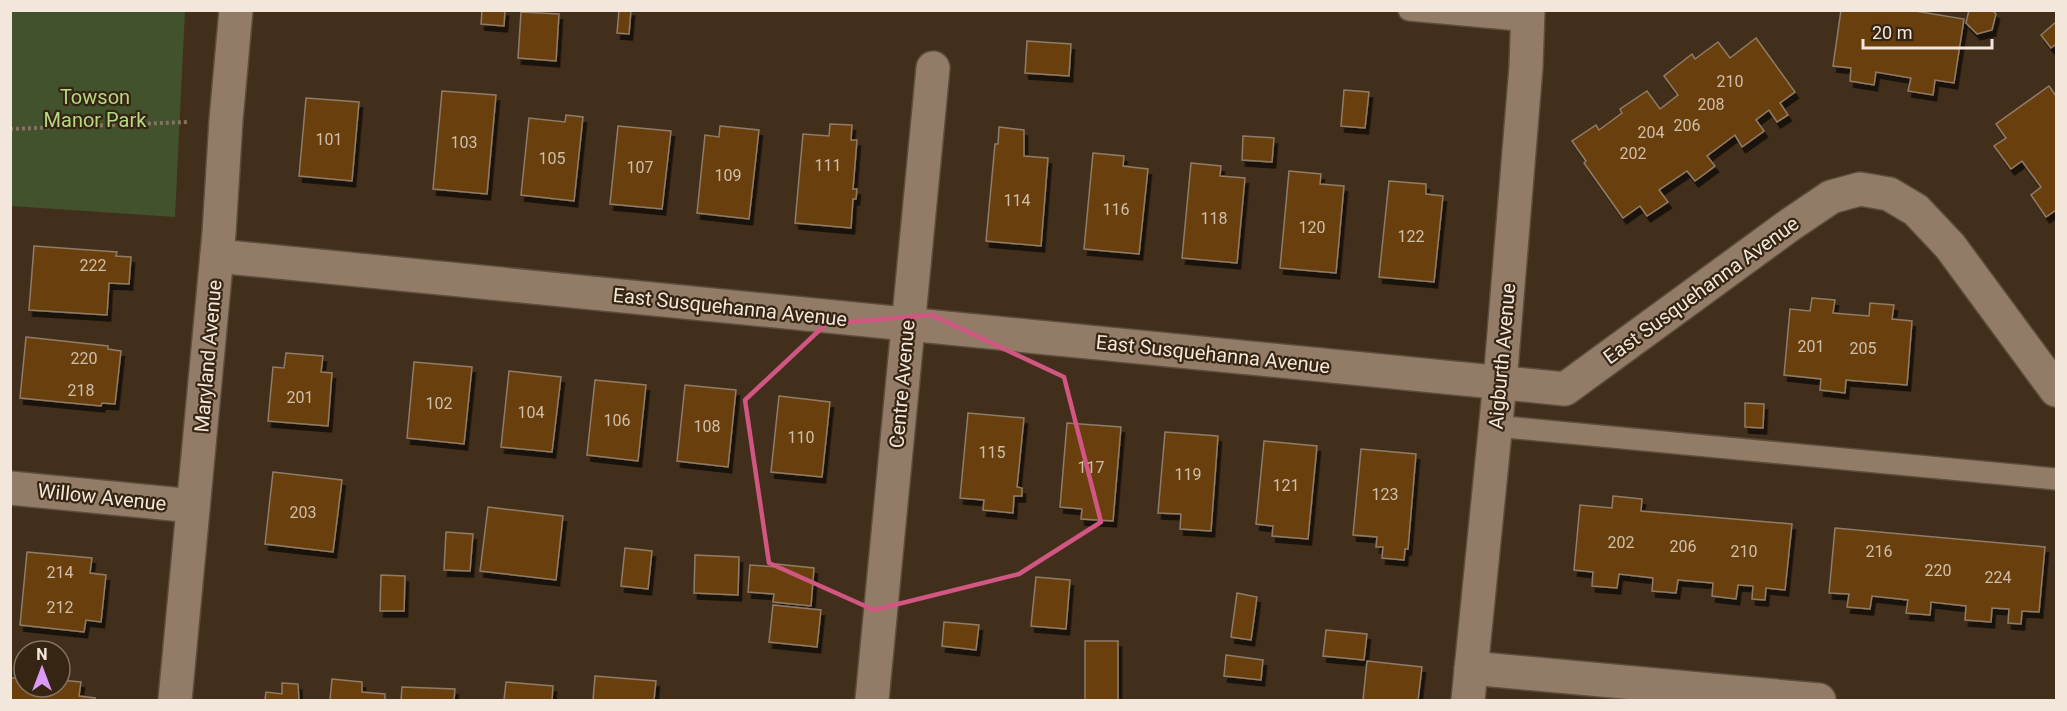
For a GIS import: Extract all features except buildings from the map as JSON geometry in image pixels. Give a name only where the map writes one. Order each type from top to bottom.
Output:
[{"type":"street","name":"Maryland Avenue","points":[[175,700],[217,256],[236,10]]},
{"type":"street","name":"Aigburth Avenue","points":[[1468,700],[1500,382],[1526,67],[1528,16]]},
{"type":"street","name":"Centre Avenue","points":[[872,700],[933,68]]},
{"type":"street","name":"East Susquehanna Avenue","points":[[217,256],[1565,389],[1791,224],[1831,197],[1860,189],[1889,194],[1916,210],[1923,217],[1950,246],[2056,390]]},
{"type":"street","name":"Willow Avenue","points":[[10,488],[194,506]]},
{"type":"street","points":[[1471,668],[1819,700]]},
{"type":"lane","points":[[1409,10],[1528,16]]},
{"type":"lane","points":[[1495,426],[2056,479]]},
{"type":"path","points":[[10,129],[226,120]]},
{"type":"highlighted area","points":[[932,315],[1064,377],[1101,522],[1019,574],[874,610],[769,563],[745,400],[826,324]]},
{"type":"green space","name":"Towson Manor Park","points":[[10,11],[185,11],[175,217],[11,206]]}]
